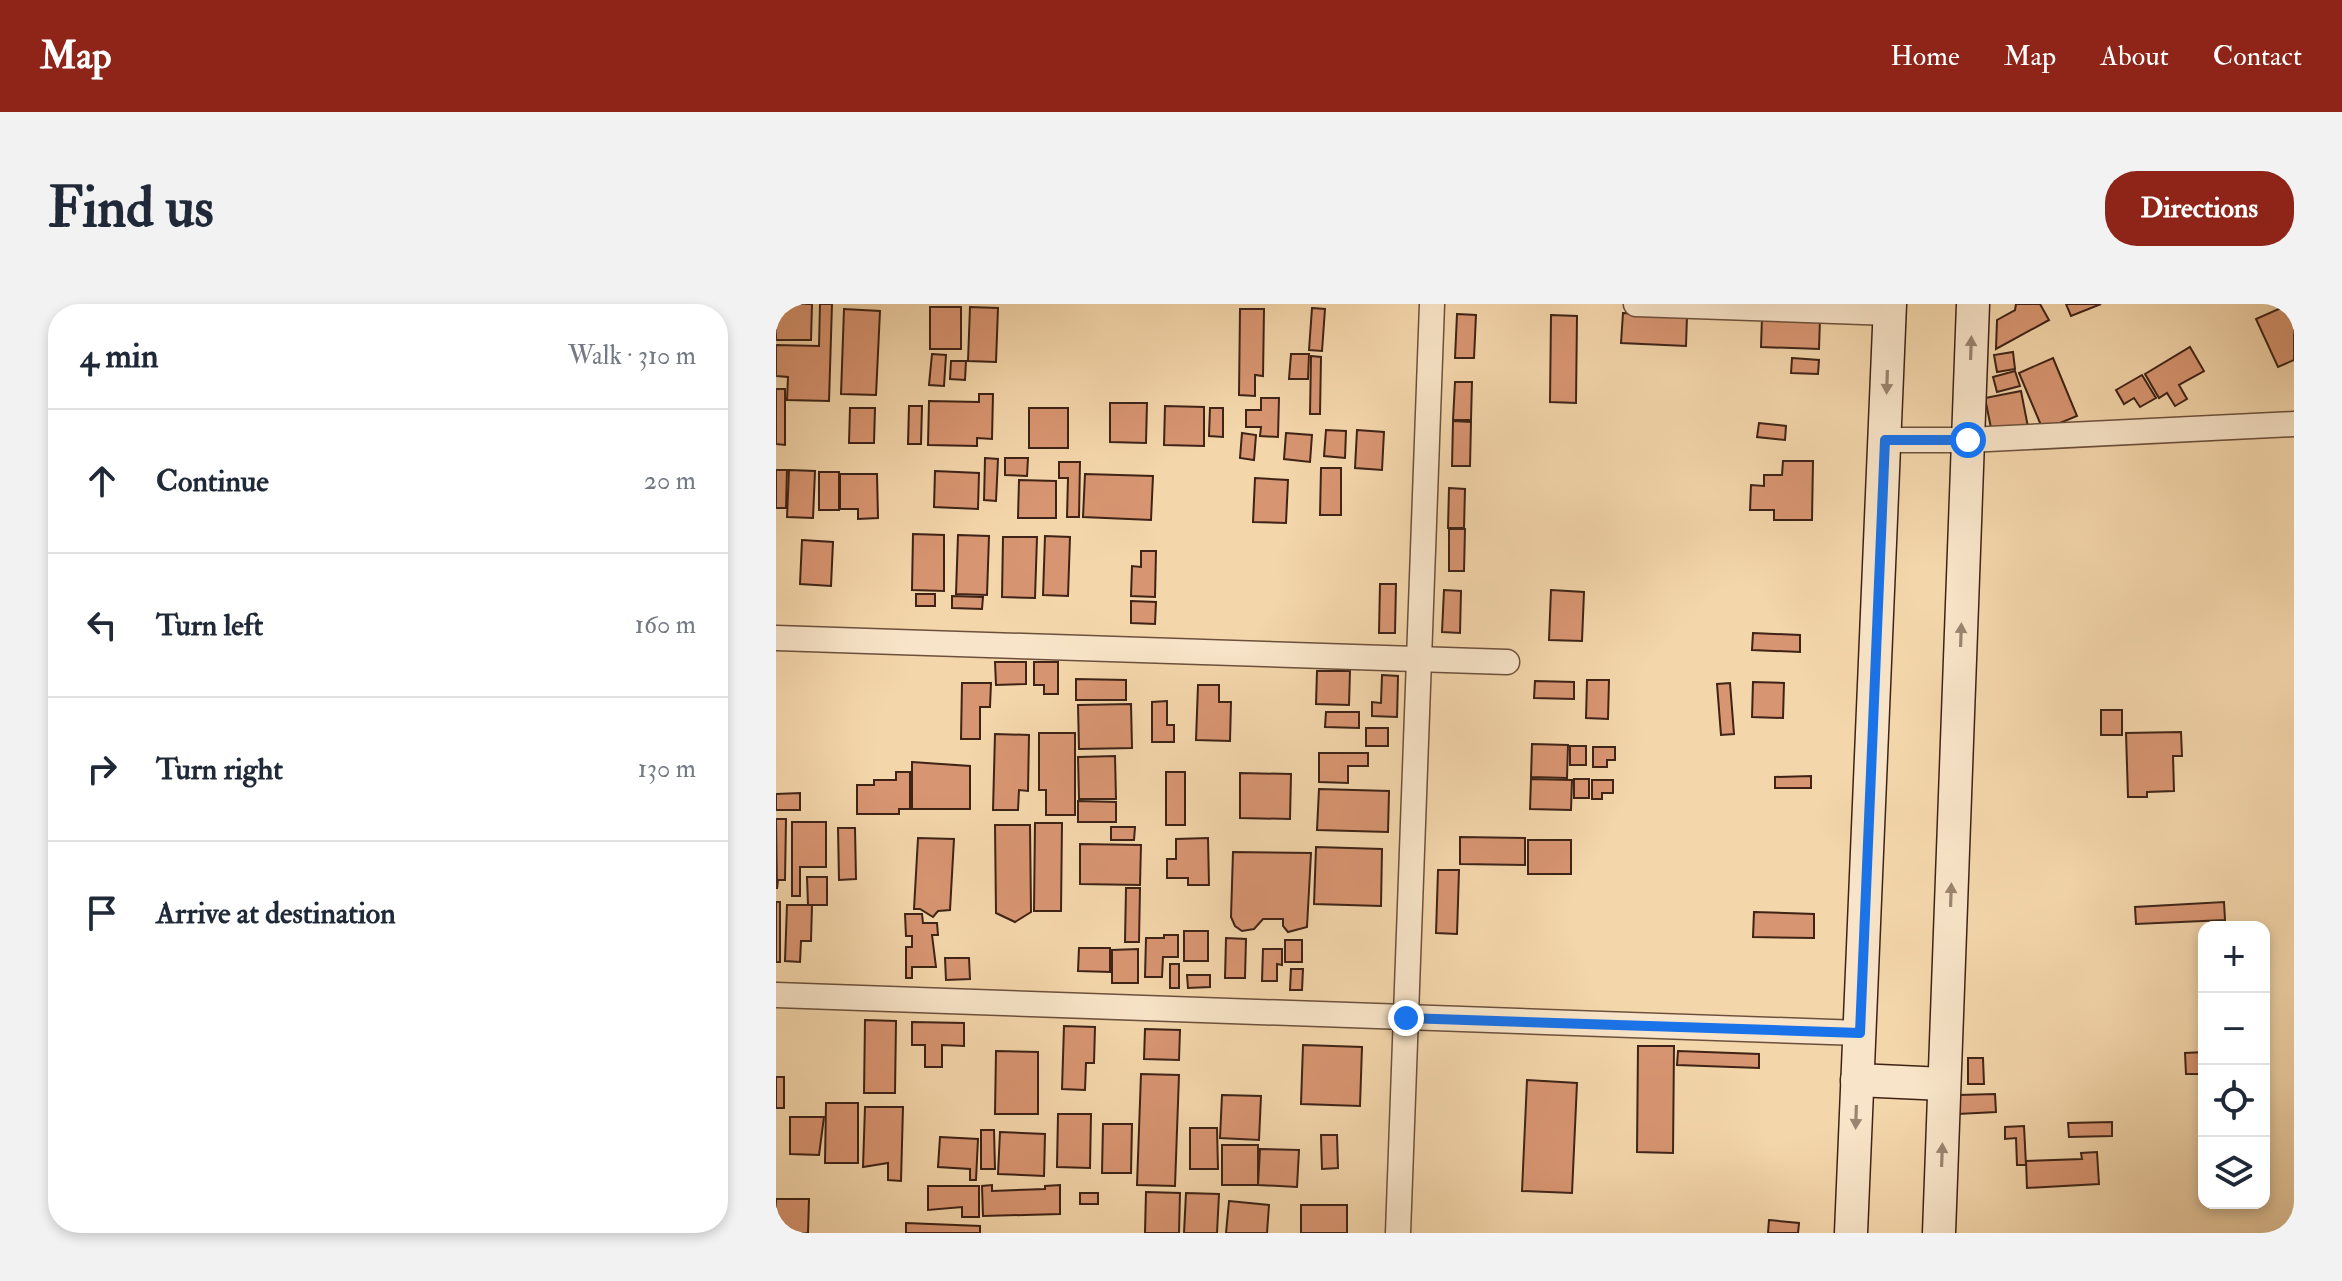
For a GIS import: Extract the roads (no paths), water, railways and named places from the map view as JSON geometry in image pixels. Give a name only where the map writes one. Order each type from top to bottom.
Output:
[{"type":"main road","points":[[1939,1233],[1973,304]]},
{"type":"main road","points":[[1851,1233],[1890,308]]},
{"type":"main road","points":[[1857,1080],[1944,1084]]},
{"type":"street","points":[[1398,1233],[1432,304]]},
{"type":"street","points":[[1636,304],[1890,308]]},
{"type":"street","points":[[1885,440],[1968,440],[2294,424]]},
{"type":"street","points":[[776,638],[1507,662]]},
{"type":"street","points":[[776,995],[1860,1033]]}]
